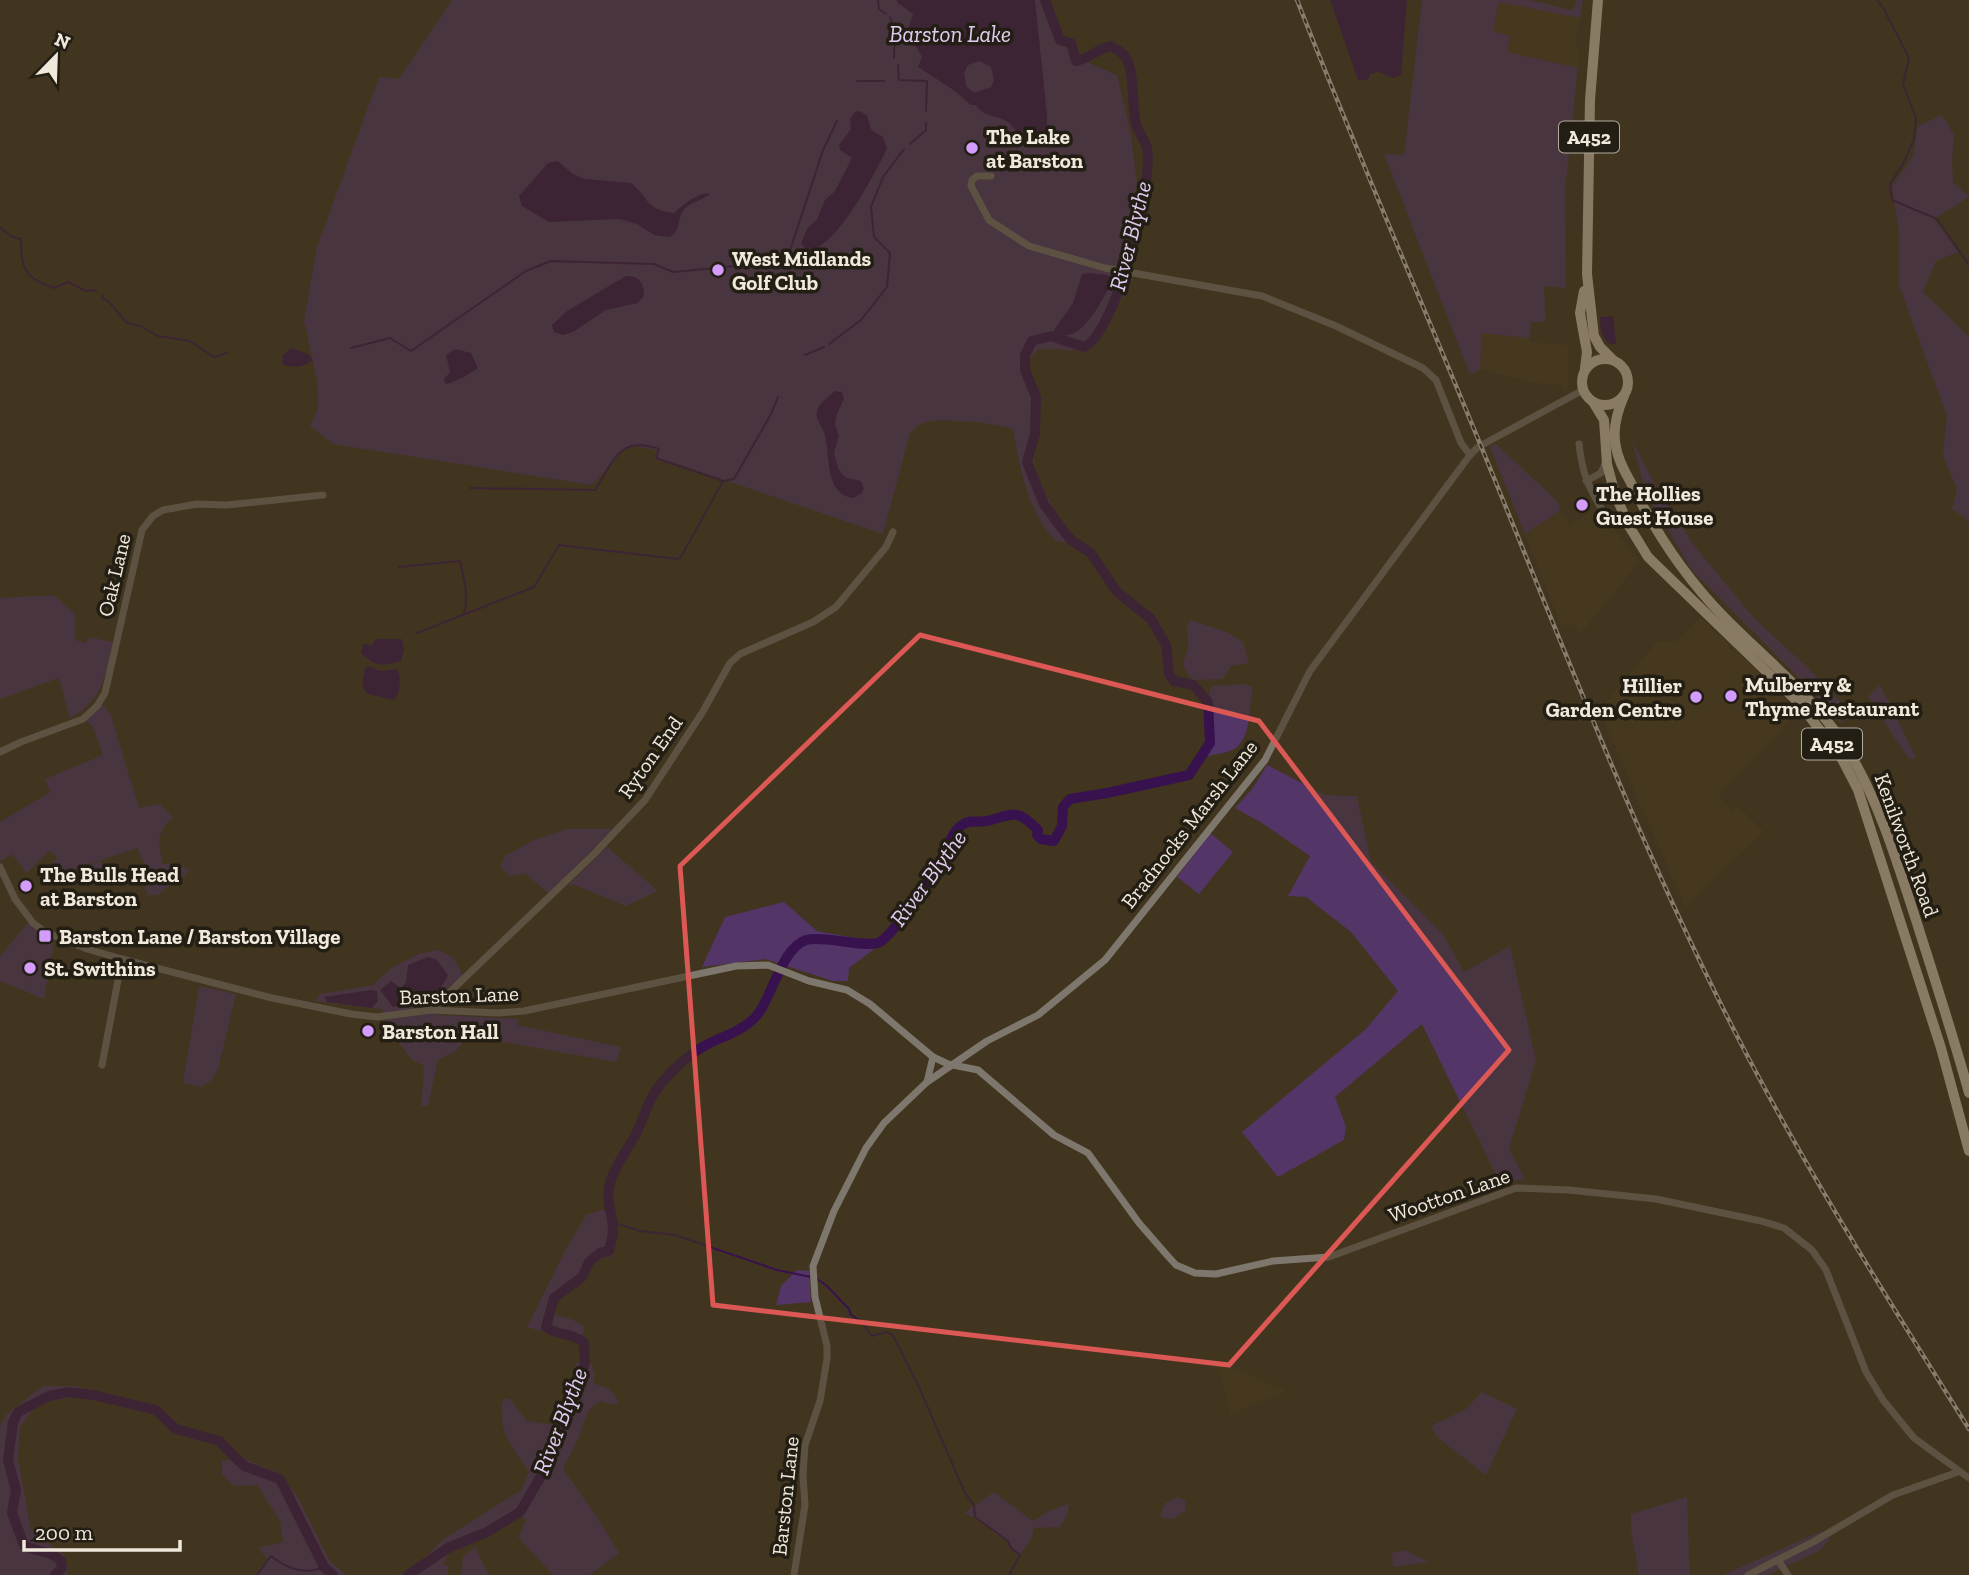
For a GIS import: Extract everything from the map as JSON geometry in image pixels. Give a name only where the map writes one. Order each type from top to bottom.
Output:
[{"type":"highway","name":"A452","points":[[1598,0],[1590,100],[1587,274],[1594,336],[1600,347],[1626,372],[1628,388],[1624,396]]},
{"type":"highway","name":"A452","points":[[1587,274],[1580,313],[1587,352],[1582,376],[1583,390],[1593,402]]},
{"type":"highway","points":[[1585,369],[1597,359],[1612,359]]},
{"type":"highway","points":[[1593,402],[1609,405],[1624,396]]},
{"type":"highway","name":"Kenilworth Road","points":[[1624,396],[1617,414],[1617,452],[1637,496],[1661,536],[1723,616],[1815,706],[1851,755],[1867,785],[1893,849],[1969,1093]]},
{"type":"highway","name":"Kenilworth Road","points":[[1593,402],[1604,420],[1607,461],[1615,494],[1624,517],[1648,557],[1800,704],[1842,759],[1858,790],[1941,1048],[1969,1151]]},
{"type":"street","points":[[990,176],[976,176],[971,186],[989,220],[1029,246],[1105,268],[1262,296],[1423,368],[1436,380],[1461,443],[1470,455]]},
{"type":"street","name":"Bradnocks Marsh Lane","points":[[955,1065],[988,1041],[1038,1015],[1105,960],[1265,760],[1310,671],[1470,455],[1478,447],[1583,390]]},
{"type":"street","points":[[1579,444],[1586,481],[1603,511]]},
{"type":"street","points":[[1586,481],[1601,473],[1607,461]]},
{"type":"street","name":"Kenilworth Road","points":[[1594,478],[1607,483],[1615,494]]},
{"type":"street","name":"Oak Lane","points":[[0,752],[83,719],[97,706],[105,693],[142,530],[153,516],[163,510],[197,505],[227,505],[323,495]]},
{"type":"street","name":"Ryton End","points":[[431,1010],[594,854],[645,800],[702,713],[730,663],[740,654],[813,622],[836,607],[886,547],[893,532]]},
{"type":"street","name":"Barston Lane","points":[[0,867],[15,899],[33,923],[45,932],[75,945],[122,959],[272,998],[377,1017],[431,1010],[498,1013],[524,1011],[736,966],[768,965],[840,987],[862,998],[933,1057],[955,1065]]},
{"type":"street","points":[[102,1065],[122,959]]},
{"type":"street","name":"Wootton Lane","points":[[969,1054],[978,1070],[1054,1135],[1088,1153],[1132,1213],[1176,1265],[1203,1275],[1273,1261],[1329,1257],[1516,1188],[1569,1190],[1656,1199],[1784,1228],[1812,1250],[1826,1270],[1866,1372],[1883,1400],[1914,1438],[1952,1471],[1969,1478]]},
{"type":"street","points":[[927,1082],[933,1057]]},
{"type":"street","name":"Wootton Lane","points":[[955,1065],[978,1070]]},
{"type":"street","name":"Barston Lane","points":[[793,1575],[804,1505],[804,1452],[809,1429],[820,1401],[827,1359],[827,1346],[812,1273],[817,1251],[866,1147],[900,1106],[927,1082],[955,1065]]},
{"type":"street","points":[[1748,1575],[1813,1542],[1893,1495],[1952,1471]]},
{"type":"street","points":[[1778,1560],[1788,1575]]},
{"type":"highlighted area","points":[[920,635],[1259,721],[1509,1050],[1229,1365],[713,1305],[680,866]]},
{"type":"shaded area","name":"West Midlands Golf Club","points":[[452,0],[1045,0],[1057,41],[1089,63],[1117,75],[1131,135],[1137,183],[1123,274],[1133,279],[1093,347],[1079,350],[1040,350],[1031,356],[1030,368],[1039,419],[1035,468],[1047,496],[1073,539],[1068,542],[1056,541],[1046,530],[1026,488],[1013,429],[994,425],[931,421],[921,424],[910,433],[883,534],[672,462],[655,459],[657,450],[634,446],[622,451],[592,485],[333,444],[310,426],[318,409],[317,380],[304,321],[317,247],[379,77],[399,79]]},
{"type":"shaded area","points":[[1422,0],[1530,0],[1570,10],[1574,9],[1576,0],[1583,0],[1580,18],[1499,2],[1493,31],[1510,36],[1507,52],[1578,68],[1565,190],[1566,288],[1544,286],[1546,321],[1532,322],[1529,338],[1482,333],[1480,369],[1470,375],[1384,154],[1404,155]]},
{"type":"shaded area","points":[[1500,2],[1580,18],[1576,41],[1580,54],[1578,68],[1507,52],[1493,31]]},
{"type":"shaded area","points":[[1942,115],[1954,135],[1953,182],[1969,197],[1934,219],[1958,252],[1936,261],[1923,292],[1969,337],[1969,521],[1952,509],[1957,489],[1943,456],[1947,416],[1899,285],[1899,231],[1892,187],[1913,156],[1918,126]]},
{"type":"shaded area","points":[[1482,332],[1529,338],[1530,342],[1569,345],[1567,393],[1561,384],[1534,383],[1480,369]]},
{"type":"shaded area","points":[[1632,440],[1657,488],[1696,548],[1755,619],[1850,712],[1840,723],[1812,691],[1692,570],[1646,494]]},
{"type":"shaded area","points":[[1495,443],[1556,500],[1561,510],[1525,534],[1490,447]]},
{"type":"shaded area","points":[[1596,508],[1640,561],[1581,633],[1573,624],[1562,628],[1525,534],[1561,510],[1569,526]]},
{"type":"shaded area","points":[[54,595],[75,614],[75,640],[86,643],[88,637],[113,642],[105,676],[96,695],[70,718],[59,678],[0,699],[0,598]]},
{"type":"shaded area","name":"Hillier Garden Centre","points":[[1700,617],[1771,684],[1797,713],[1718,795],[1732,811],[1738,806],[1764,832],[1686,908],[1599,710],[1657,642],[1677,641]]},
{"type":"shaded area","points":[[1190,620],[1227,632],[1243,642],[1249,663],[1231,666],[1222,679],[1193,680],[1183,663],[1188,649],[1187,626]]},
{"type":"shaded area","points":[[1245,684],[1253,688],[1248,723],[1242,740],[1230,751],[1202,758],[1210,743],[1208,702],[1211,686]]},
{"type":"shaded area","points":[[1880,685],[1915,759],[1908,758],[1868,697]]},
{"type":"shaded area","points":[[102,704],[110,713],[139,808],[160,804],[173,817],[161,833],[163,864],[179,865],[190,870],[158,895],[148,895],[145,887],[146,867],[137,848],[57,875],[49,868],[57,857],[49,851],[27,873],[12,854],[1,861],[0,859],[0,822],[50,792],[45,779],[103,755],[93,727],[86,720]]},
{"type":"shaded area","points":[[1267,765],[1325,795],[1357,796],[1371,862],[1444,935],[1464,972],[1510,946],[1536,1060],[1509,1149],[1525,1179],[1500,1183],[1422,1024],[1335,1097],[1346,1127],[1344,1140],[1278,1177],[1242,1132],[1366,1029],[1398,991],[1351,932],[1306,897],[1288,896],[1310,856],[1235,808],[1253,788]]},
{"type":"shaded area","points":[[568,829],[613,829],[549,894],[526,874],[510,876],[501,867],[505,856],[536,839]]},
{"type":"shaded area","points":[[1210,833],[1233,852],[1199,894],[1177,877]]},
{"type":"shaded area","points":[[607,847],[658,891],[626,906],[575,885],[567,886]]},
{"type":"shaded area","points":[[101,861],[105,874],[80,882],[76,870]]},
{"type":"shaded area","points":[[784,902],[817,931],[882,943],[849,968],[848,981],[833,981],[765,959],[702,967],[725,917]]},
{"type":"shaded area","points":[[28,923],[54,943],[44,999],[0,981],[0,956]]},
{"type":"shaded area","points":[[439,950],[454,958],[463,976],[430,1002],[437,1015],[519,1019],[517,1025],[621,1047],[617,1062],[468,1036],[456,1051],[438,1060],[428,1106],[421,1106],[424,1066],[411,1059],[400,1044],[402,1029],[387,1022],[382,1009],[315,1001],[320,994],[373,985],[391,968],[418,954]]},
{"type":"shaded area","points":[[199,986],[236,994],[218,1070],[210,1081],[201,1087],[183,1083]]},
{"type":"shaded area","points":[[602,1210],[615,1215],[616,1242],[612,1257],[591,1258],[583,1267],[582,1277],[554,1298],[556,1315],[584,1326],[583,1334],[578,1341],[527,1327],[586,1215]]},
{"type":"shaded area","points":[[797,1270],[809,1271],[811,1302],[776,1305],[781,1286]]},
{"type":"shaded area","points":[[1216,1361],[1287,1391],[1231,1414]]},
{"type":"shaded area","points":[[576,1363],[591,1363],[595,1376],[593,1383],[609,1389],[619,1401],[614,1405],[600,1401],[591,1408],[563,1469],[619,1553],[590,1575],[553,1575],[518,1537],[526,1520],[517,1510],[450,1551],[443,1564],[448,1567],[448,1575],[398,1575],[415,1569],[442,1540],[521,1490],[529,1472],[507,1437],[502,1419],[504,1398],[510,1399],[527,1421],[554,1425],[574,1380]]},
{"type":"shaded area","points":[[43,1386],[80,1386],[71,1398],[49,1401],[33,1410],[20,1427],[18,1459],[31,1530],[64,1555],[68,1575],[0,1575],[0,1426],[6,1415]]},
{"type":"shaded area","points":[[1482,1392],[1517,1409],[1486,1475],[1438,1438],[1431,1426],[1466,1409]]},
{"type":"shaded area","points":[[242,1458],[276,1472],[296,1494],[330,1561],[346,1575],[257,1575],[268,1559],[258,1548],[283,1542],[280,1521],[257,1485],[234,1486],[222,1474],[222,1461]]},
{"type":"shaded area","points":[[994,1492],[1033,1521],[1051,1510],[1069,1504],[1067,1516],[1060,1527],[1034,1528],[1032,1538],[1020,1555],[1011,1548],[1008,1541],[994,1533],[984,1522],[964,1513]]},
{"type":"shaded area","points":[[1177,1497],[1185,1501],[1186,1510],[1173,1519],[1160,1517],[1165,1503]]},
{"type":"shaded area","points":[[1687,1497],[1690,1575],[1639,1575],[1631,1514]]},
{"type":"shaded area","points":[[1822,1531],[1830,1539],[1819,1551],[1767,1575],[1723,1575]]},
{"type":"shaded area","points":[[475,1547],[489,1575],[461,1575],[463,1557]]},
{"type":"shaded area","points":[[1405,1550],[1428,1562],[1393,1567],[1392,1553]]},
{"type":"water","name":"Barston Lake","points":[[1035,0],[1047,115],[1047,130],[1042,144],[1028,140],[1006,121],[971,105],[918,67],[922,57],[908,35],[913,14],[897,2]],"holes":[[[979,61],[991,67],[994,80],[991,87],[974,93],[966,86],[964,73],[968,65]]]},
{"type":"water","points":[[1330,0],[1407,0],[1401,75],[1392,78],[1379,72],[1370,74],[1368,80],[1358,80]]},
{"type":"water","points":[[859,111],[867,115],[871,130],[883,137],[887,149],[864,192],[842,224],[819,247],[807,252],[801,243],[807,229],[817,219],[825,200],[835,191],[852,158],[840,150],[839,145],[851,129],[850,119]]},
{"type":"water","points":[[558,161],[573,174],[585,179],[631,183],[652,206],[664,211],[674,213],[694,197],[709,195],[686,208],[676,231],[670,237],[654,235],[637,224],[619,219],[549,222],[522,206],[519,196],[548,163]]},
{"type":"water","points":[[1082,274],[1108,275],[1111,278],[1110,287],[1081,329],[1064,336],[1054,334],[1073,303]]},
{"type":"water","points":[[626,276],[635,277],[642,284],[644,296],[638,303],[606,310],[573,332],[563,335],[554,332],[552,325],[567,311]]},
{"type":"water","points":[[1613,316],[1616,344],[1610,344],[1603,336],[1600,317]]},
{"type":"water","points":[[291,348],[308,354],[313,360],[298,366],[282,364],[283,355]]},
{"type":"water","points":[[455,349],[471,353],[478,368],[445,384],[444,379],[450,372],[446,355]]},
{"type":"water","points":[[835,391],[842,392],[844,399],[835,424],[839,436],[834,453],[838,468],[847,478],[861,481],[864,489],[853,498],[843,495],[832,481],[826,440],[817,416],[819,406]]},
{"type":"water","points":[[375,639],[402,639],[404,650],[401,661],[379,664],[366,658],[361,653],[363,644],[373,645]]},
{"type":"water","points":[[369,666],[380,671],[397,669],[400,684],[395,700],[367,694],[362,684],[365,668]]},
{"type":"water","points":[[428,957],[437,960],[448,975],[444,983],[425,998],[393,1007],[380,990],[391,981],[401,988],[406,982],[408,965]]},
{"type":"water","points":[[377,991],[378,1001],[372,1008],[327,1002],[324,997]]},
{"type":"waterway","points":[[878,0],[879,9],[886,14]]},
{"type":"waterway","name":"River Blythe","points":[[408,1575],[448,1548],[487,1532],[520,1512],[548,1464],[564,1414],[576,1391],[585,1363],[584,1343],[546,1327],[554,1298],[582,1277],[589,1262],[600,1253],[609,1251],[613,1231],[608,1195],[612,1177],[654,1094],[669,1075],[698,1050],[754,1019],[784,962],[798,945],[814,939],[866,944],[880,942],[914,902],[953,835],[962,825],[1015,815],[1031,823],[1038,830],[1037,835],[1041,839],[1054,841],[1062,826],[1063,807],[1070,799],[1189,775],[1210,743],[1208,702],[1193,685],[1174,681],[1169,674],[1166,645],[1151,619],[1117,592],[1091,553],[1071,540],[1044,504],[1027,462],[1035,434],[1036,397],[1025,370],[1025,355],[1032,341],[1051,336],[1084,347],[1096,336],[1120,287],[1130,255],[1139,222],[1148,166],[1147,148],[1136,124],[1128,61],[1111,46],[1076,61],[1071,43],[1060,40],[1045,0]]},
{"type":"waterway","points":[[1877,0],[1909,58],[1903,84],[1916,118],[1914,139],[1902,166],[1890,184],[1892,200],[1937,219],[1969,265]]},
{"type":"waterway","points":[[890,17],[895,32],[894,58]]},
{"type":"waterway","points":[[898,65],[899,80],[927,81],[926,111]]},
{"type":"waterway","points":[[857,81],[884,81]]},
{"type":"waterway","points":[[722,267],[786,263],[823,150],[837,121]]},
{"type":"waterway","points":[[910,144],[926,130],[926,123]]},
{"type":"waterway","points":[[829,344],[861,320],[887,287],[890,253],[874,237],[871,207],[883,177],[904,149]]},
{"type":"waterway","points":[[0,227],[12,237],[21,239],[26,271],[36,280],[54,288],[68,282],[86,291],[96,290]]},
{"type":"waterway","points":[[351,348],[390,338],[411,351],[526,271],[551,261],[654,264],[673,272],[716,268]]},
{"type":"waterway","points":[[103,295],[102,298],[108,301],[127,323],[140,326],[158,336],[190,341],[214,357],[227,353]]},
{"type":"waterway","points":[[805,355],[824,347]]},
{"type":"waterway","points":[[417,633],[534,587],[559,545],[678,559],[723,481],[734,479],[778,397]]},
{"type":"waterway","points":[[470,488],[595,490],[619,453],[635,445],[659,449],[656,458],[723,481]]},
{"type":"waterway","points":[[399,567],[460,561],[466,593],[464,613]]},
{"type":"waterway","points":[[612,1222],[640,1231],[675,1235],[777,1270],[811,1277]]},
{"type":"waterway","points":[[817,1279],[849,1309],[851,1315],[861,1321],[872,1336],[886,1332],[893,1335],[919,1387],[964,1491],[974,1506],[975,1517],[1008,1541],[1011,1548],[1020,1555],[1009,1575]]},
{"type":"waterway","name":"River Blythe","points":[[55,1575],[62,1568],[61,1561],[24,1545],[12,1513],[16,1490],[8,1460],[13,1422],[18,1412],[49,1396],[69,1392],[156,1410],[176,1429],[219,1441],[244,1466],[280,1479],[324,1567],[333,1575]]},
{"type":"waterway","points":[[257,1575],[271,1556],[296,1569],[324,1567]]},
{"type":"railway","points":[[1297,0],[1609,758],[1669,896],[1735,1032],[1818,1184],[1969,1429]]},
{"type":"place","name":"The Lake at Barston","points":[[972,148]]},
{"type":"place","name":"West Midlands Golf Club","points":[[718,270]]},
{"type":"place","name":"The Hollies Guest House","points":[[1582,505]]},
{"type":"place","name":"Mulberry & Thyme Restaurant","points":[[1731,696]]},
{"type":"place","name":"Hillier Garden Centre","points":[[1696,697]]},
{"type":"place","name":"The Bulls Head at Barston","points":[[26,886]]},
{"type":"place","name":"Barston Lane / Barston Village","points":[[45,936]]},
{"type":"place","name":"St. Swithins","points":[[30,968]]},
{"type":"place","name":"Barston Hall","points":[[368,1031]]}]
